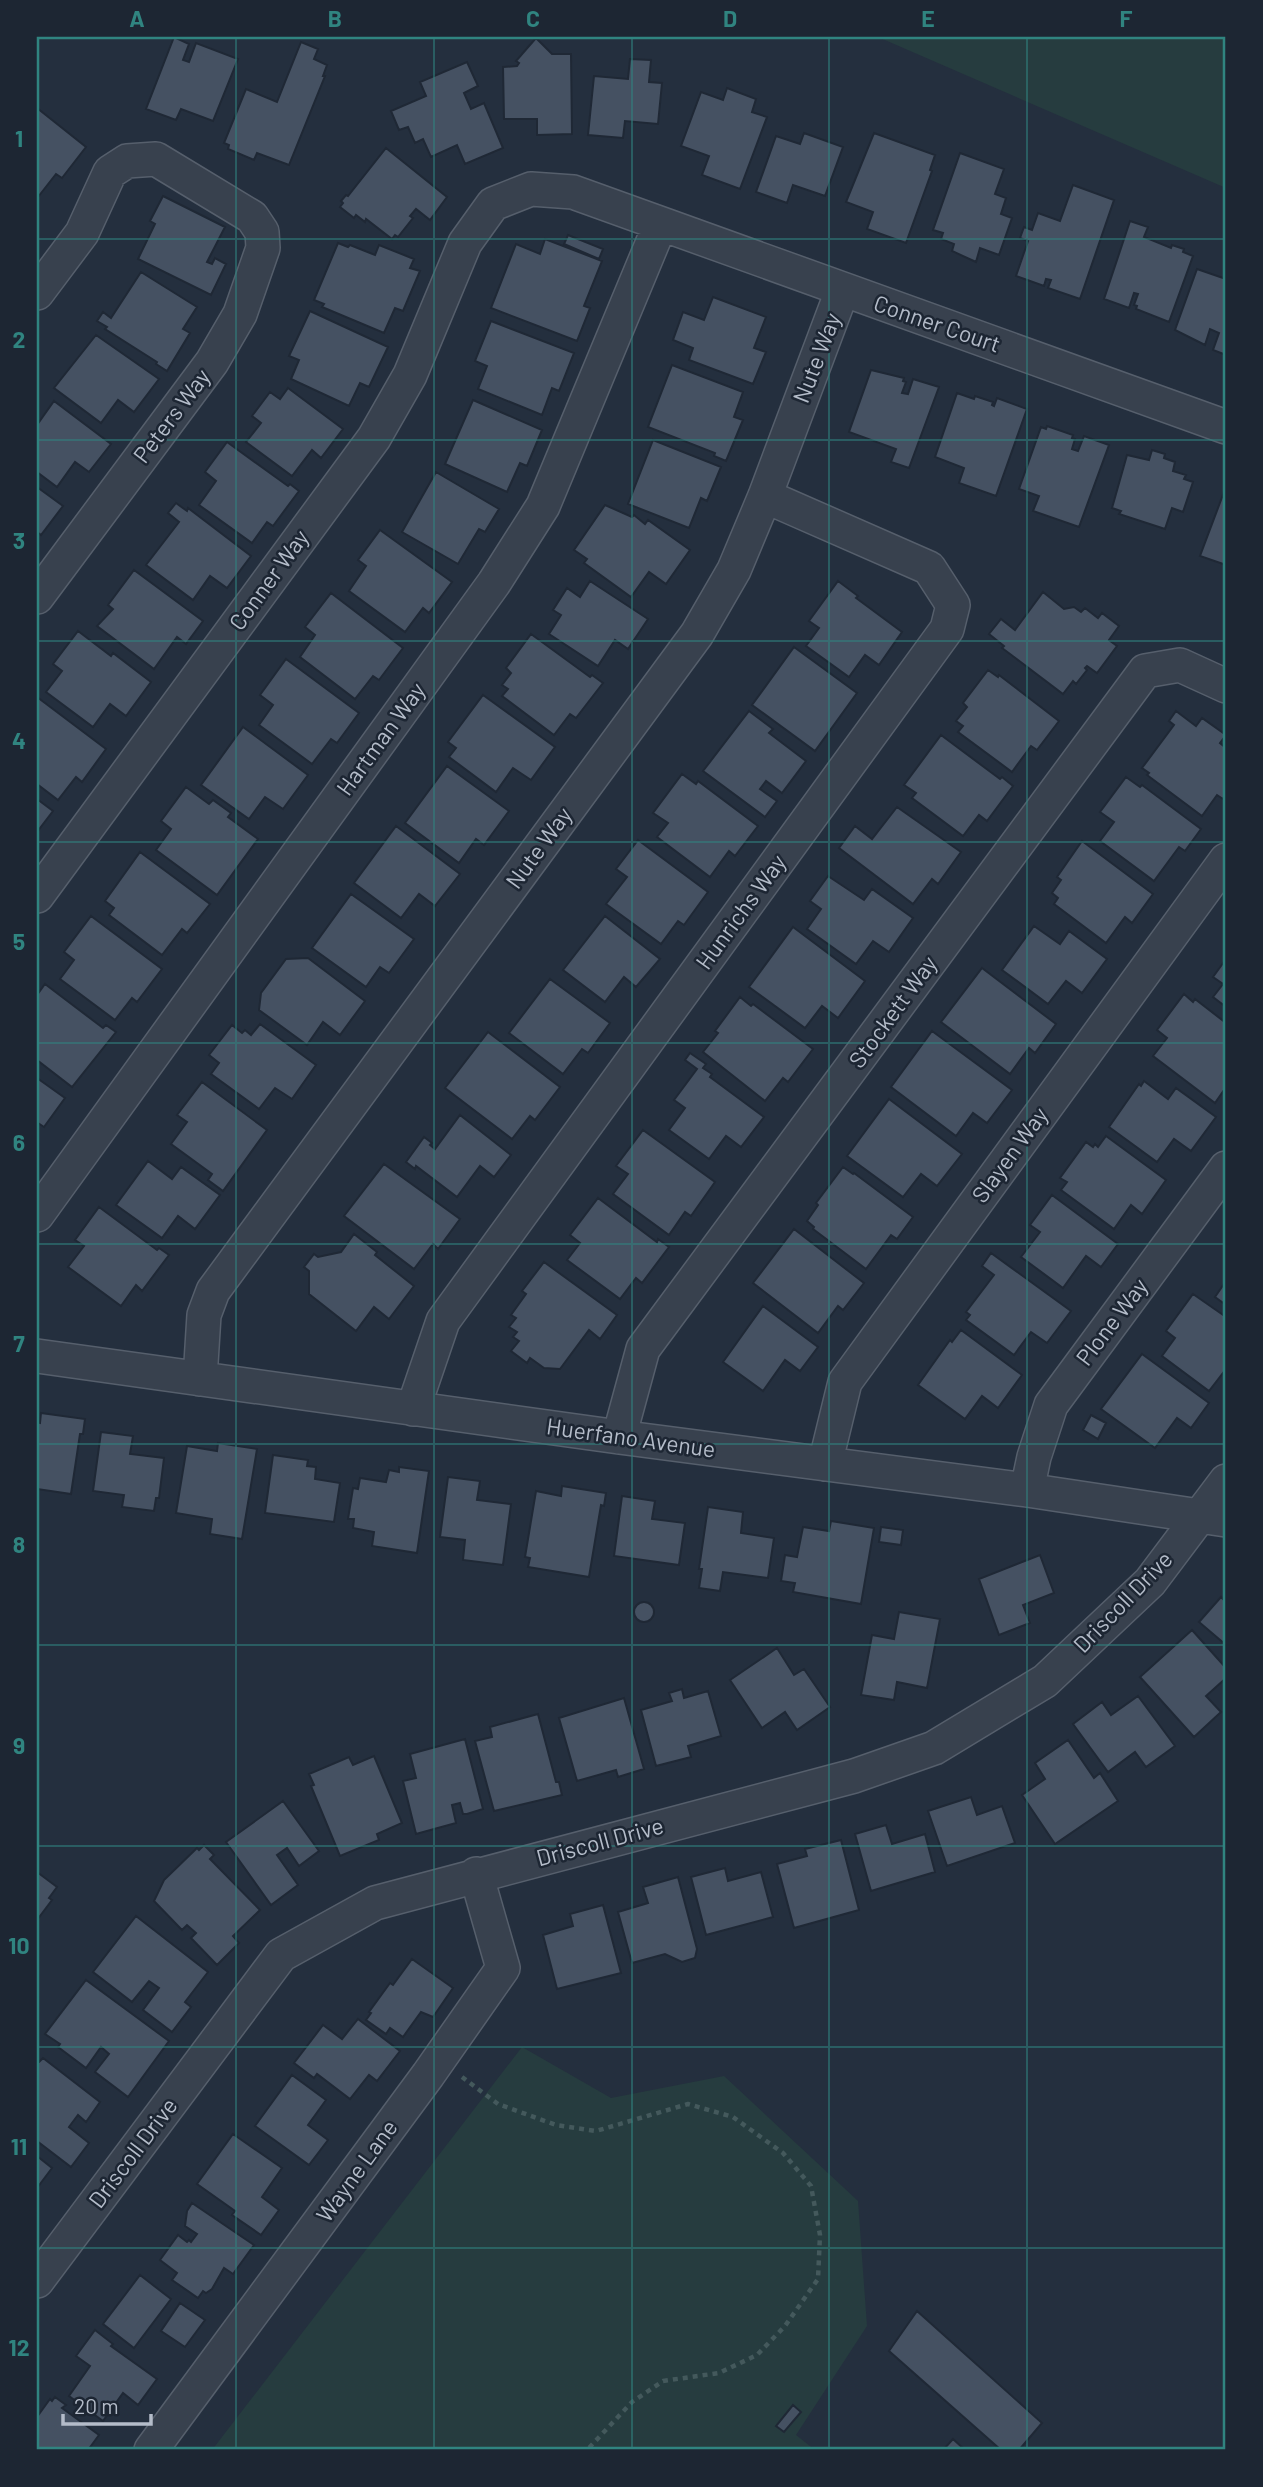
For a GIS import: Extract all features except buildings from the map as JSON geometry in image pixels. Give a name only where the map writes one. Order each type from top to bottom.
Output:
[{"type":"street","name":"Peters Way","points":[[37,293],[82,233],[110,172],[127,161],[156,159],[253,217],[262,232],[263,248],[240,313],[212,362],[37,597]]},
{"type":"street","name":"Conner Court","points":[[465,243],[493,204],[531,190],[573,192],[842,291],[1226,426]]},
{"type":"street","name":"Hartman Way","points":[[37,1215],[494,583],[543,506],[660,225]]},
{"type":"street","name":"Conner Way","points":[[37,896],[374,438],[410,374],[465,243]]},
{"type":"street","name":"Nute Way","points":[[200,1378],[204,1315],[213,1291],[697,634],[734,570],[765,496],[842,291]]},
{"type":"street","name":"Hunrichs Way","points":[[413,1409],[443,1321],[947,629],[953,605],[929,568],[765,496]]},
{"type":"street","name":"Stockett Way","points":[[619,1437],[643,1349],[1145,671],[1180,665],[1226,686]]},
{"type":"street","name":"Slayen Way","points":[[825,1464],[845,1382],[1226,860]]},
{"type":"street","name":"Plone Way","points":[[1027,1490],[1034,1457],[1051,1405],[1226,1168]]},
{"type":"street","name":"Huerfano Avenue","points":[[37,1356],[619,1437],[1027,1490],[1213,1518]]},
{"type":"street","name":"Driscoll Drive","points":[[37,2281],[281,1955],[375,1903],[476,1874],[854,1776],[934,1748],[1045,1681],[1213,1518],[1226,1481]]},
{"type":"street","name":"Wayne Lane","points":[[151,2450],[503,1968],[476,1874]]},
{"type":"path","points":[[439,2059],[498,2104],[555,2125],[596,2132],[688,2105],[733,2117],[783,2153],[811,2186],[820,2235],[818,2279],[785,2326],[757,2355],[719,2373],[663,2382],[632,2402],[587,2450]]},
{"type":"green space","points":[[878,37],[1226,37],[1226,188]]},
{"type":"green space","points":[[522,2047],[611,2098],[724,2076],[858,2201],[867,2326],[796,2435],[815,2450],[212,2450]]}]
